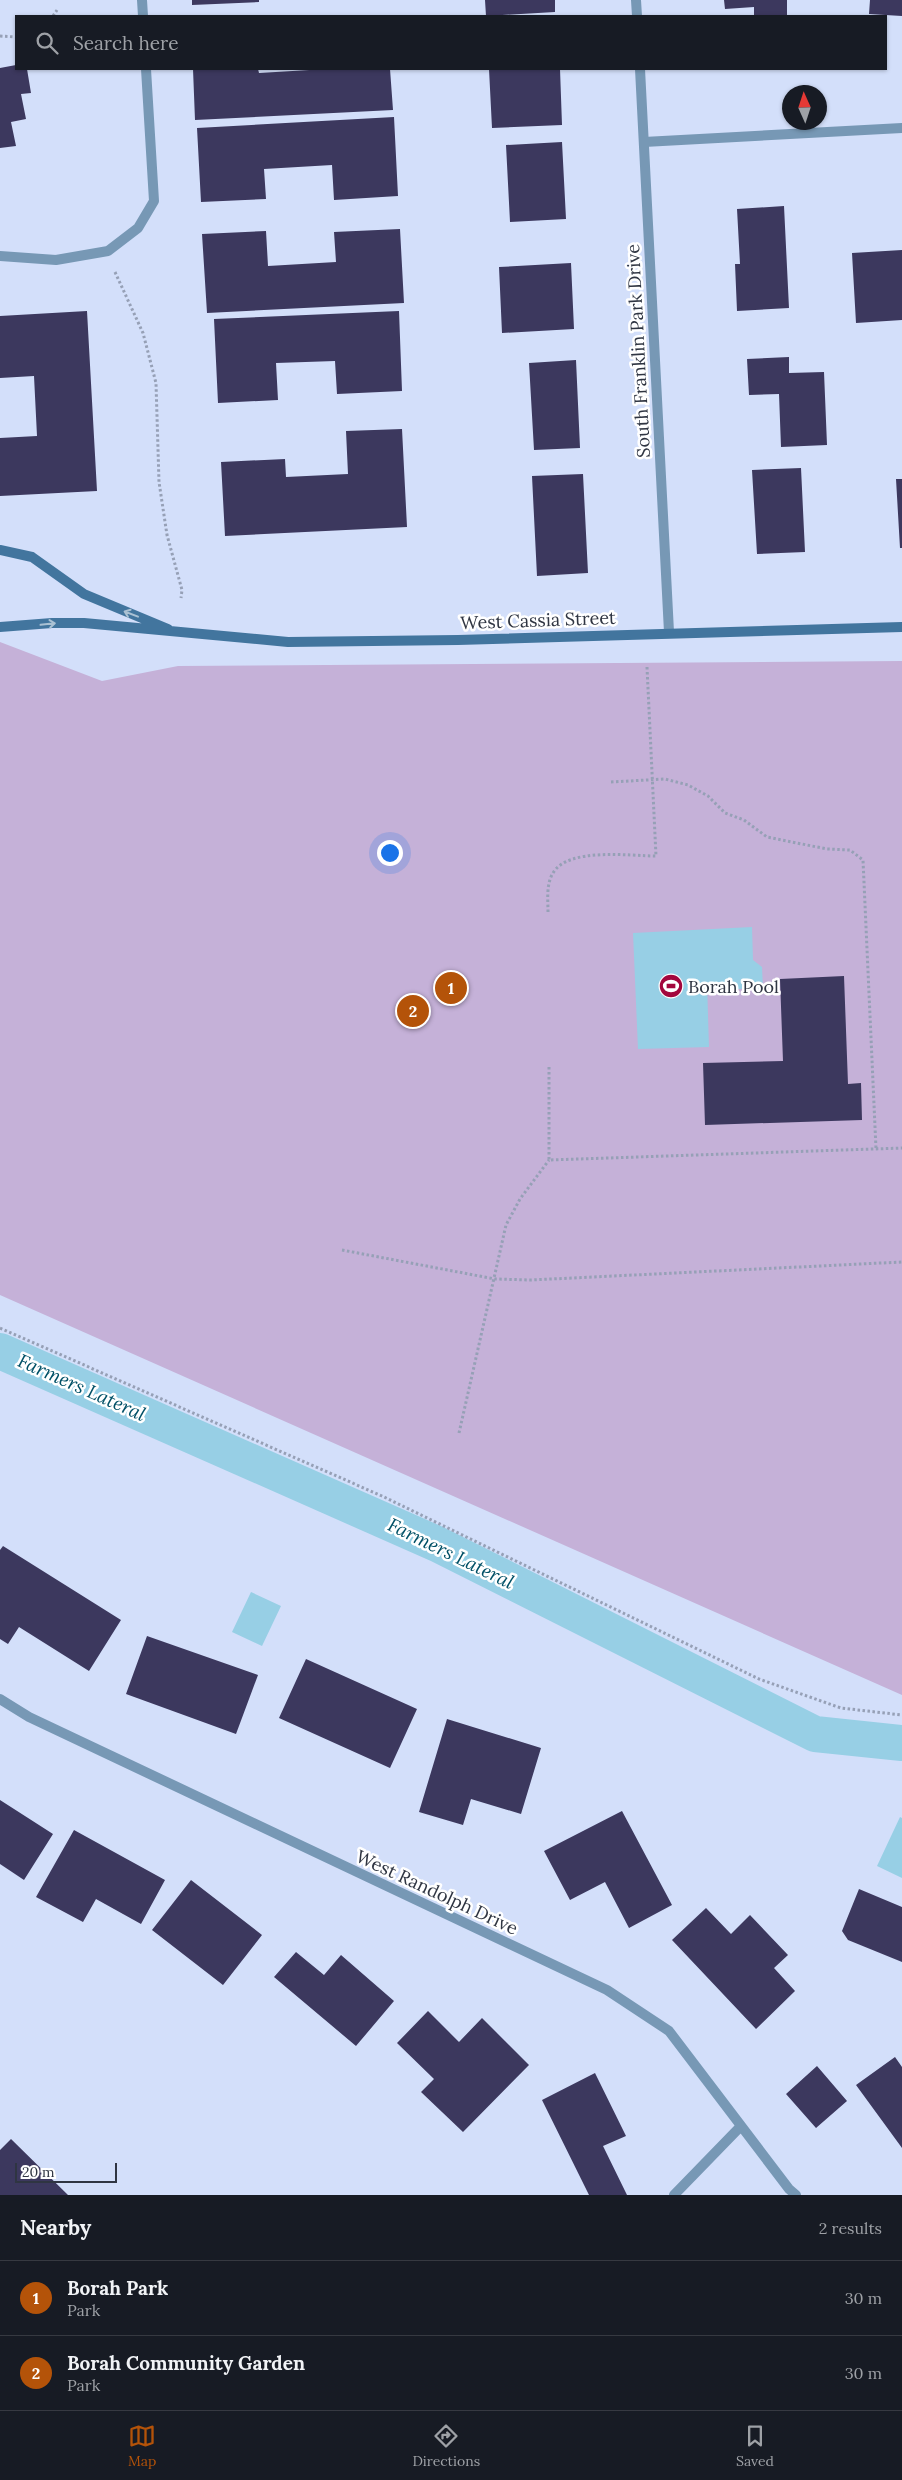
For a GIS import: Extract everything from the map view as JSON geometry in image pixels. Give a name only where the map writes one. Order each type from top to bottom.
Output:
[{"type":"street","points":[[142,0],[143,15]]},
{"type":"street","points":[[636,0],[637,15]]},
{"type":"street","points":[[0,256],[56,260],[108,251],[138,228],[154,201],[146,70]]},
{"type":"street","name":"South Franklin Park Drive","points":[[640,70],[669,632]]},
{"type":"street","points":[[644,142],[902,128]]},
{"type":"street","points":[[0,550],[32,557],[84,594],[176,632]]},
{"type":"street","name":"West Cassia Street","points":[[0,628],[52,623],[84,623],[288,642],[458,640],[669,632],[902,627]]},
{"type":"street","name":"West Randolph Drive","points":[[0,1699],[29,1717],[607,1990],[670,2031],[789,2189],[796,2195]]},
{"type":"street","points":[[674,2195],[741,2126]]},
{"type":"path","points":[[54,15],[57,10]]},
{"type":"path","points":[[0,36],[15,37]]},
{"type":"path","points":[[114,269],[143,333],[156,383],[159,482],[167,535],[182,590],[181,598]]},
{"type":"path","points":[[548,912],[548,891],[552,873],[565,861],[591,855],[656,856],[647,667]]},
{"type":"path","points":[[612,782],[665,779],[695,789],[708,796],[725,813],[744,820],[767,838],[827,849],[850,850],[863,860],[876,1149]]},
{"type":"path","points":[[459,1433],[506,1225],[520,1199],[549,1160],[550,1068]]},
{"type":"path","points":[[549,1160],[902,1148]]},
{"type":"path","points":[[342,1250],[495,1279],[531,1280],[902,1262]]},
{"type":"path","points":[[0,1328],[382,1496],[760,1679],[841,1708],[902,1716]]},
{"type":"shaded area","points":[[0,642],[102,681],[178,666],[902,661],[902,1695],[0,1295]]},
{"type":"water","name":"Borah Pool","points":[[752,927],[753,960],[762,967],[763,989],[733,989],[725,982],[707,983],[709,1047],[638,1049],[633,933]]},
{"type":"water","points":[[251,1592],[281,1606],[262,1646],[232,1632]]},
{"type":"water","points":[[900,1817],[902,1818],[902,1878],[877,1866]]},
{"type":"building","points":[[192,0],[259,0],[259,2],[192,5]]},
{"type":"building","points":[[485,0],[555,0],[555,12],[486,15]]},
{"type":"building","points":[[724,0],[787,0],[787,15],[754,15],[754,7],[725,9]]},
{"type":"building","points":[[870,0],[902,0],[902,16],[869,14]]},
{"type":"building","points":[[15,65],[15,70],[27,70],[31,93],[21,94],[26,119],[11,122],[16,146],[0,148],[0,68]]},
{"type":"building","points":[[193,70],[258,70],[259,73],[309,70],[390,70],[393,110],[195,120]]},
{"type":"building","points":[[489,70],[560,70],[562,125],[492,128]]},
{"type":"building","points":[[394,117],[398,196],[334,200],[332,165],[264,169],[266,199],[201,202],[197,128]]},
{"type":"building","points":[[562,142],[566,219],[510,222],[506,145]]},
{"type":"building","points":[[784,206],[789,308],[737,311],[735,264],[740,264],[737,209]]},
{"type":"building","points":[[400,229],[404,303],[207,313],[202,234],[266,231],[268,266],[336,262],[334,232]]},
{"type":"building","points":[[902,250],[902,320],[856,323],[852,253]]},
{"type":"building","points":[[571,263],[574,329],[502,333],[499,267]]},
{"type":"building","points":[[87,311],[97,491],[0,496],[0,438],[37,436],[34,376],[0,378],[0,316]]},
{"type":"building","points":[[399,311],[402,391],[337,394],[335,361],[276,363],[278,400],[218,403],[214,319]]},
{"type":"building","points":[[789,357],[789,373],[824,372],[827,445],[781,447],[779,394],[749,395],[747,359]]},
{"type":"building","points":[[576,360],[580,448],[534,450],[529,363]]},
{"type":"building","points":[[402,429],[407,527],[225,536],[221,462],[285,459],[286,477],[348,474],[346,431]]},
{"type":"building","points":[[801,468],[805,552],[757,554],[752,470]]},
{"type":"building","points":[[583,474],[588,573],[537,576],[532,476]]},
{"type":"building","points":[[896,479],[902,479],[902,548],[900,548]]},
{"type":"building","points":[[844,976],[848,1084],[861,1083],[862,1120],[705,1125],[703,1063],[783,1061],[780,979]]},
{"type":"building","points":[[3,1546],[121,1620],[89,1671],[19,1627],[8,1644],[0,1639],[0,1550]]},
{"type":"building","points":[[147,1636],[258,1675],[236,1734],[126,1694]]},
{"type":"building","points":[[306,1659],[417,1709],[390,1768],[279,1718]]},
{"type":"building","points":[[447,1719],[541,1748],[521,1814],[471,1799],[463,1825],[419,1812]]},
{"type":"building","points":[[0,1800],[53,1834],[24,1880],[0,1864]]},
{"type":"building","points":[[622,1811],[672,1905],[629,1928],[605,1882],[570,1900],[544,1851]]},
{"type":"building","points":[[74,1830],[165,1880],[141,1924],[96,1899],[83,1922],[36,1897]]},
{"type":"building","points":[[191,1880],[262,1935],[223,1985],[152,1930]]},
{"type":"building","points":[[859,1889],[902,1907],[902,1962],[848,1940],[842,1931]]},
{"type":"building","points":[[706,1908],[731,1934],[750,1915],[788,1955],[774,1968],[795,1991],[756,2029],[672,1940]]},
{"type":"building","points":[[296,1952],[324,1975],[341,1955],[394,2001],[356,2046],[274,1977]]},
{"type":"building","points":[[428,2011],[459,2042],[482,2018],[529,2065],[463,2132],[421,2092],[434,2079],[397,2043]]},
{"type":"building","points":[[895,2057],[902,2067],[902,2148],[856,2085]]},
{"type":"building","points":[[817,2066],[847,2101],[816,2128],[786,2094]]},
{"type":"building","points":[[595,2073],[626,2136],[603,2146],[627,2195],[589,2195],[542,2100]]},
{"type":"building","points":[[11,2139],[68,2195],[0,2195],[0,2150]]},
{"type":"waterway","name":"Farmers Lateral","points":[[0,1351],[437,1544],[815,1734],[902,1743]]},
{"type":"place","name":"Borah Pool","points":[[671,986]]},
{"type":"place","name":"Borah Park","points":[[451,988]]},
{"type":"place","name":"Borah Community Garden","points":[[413,1011]]}]
